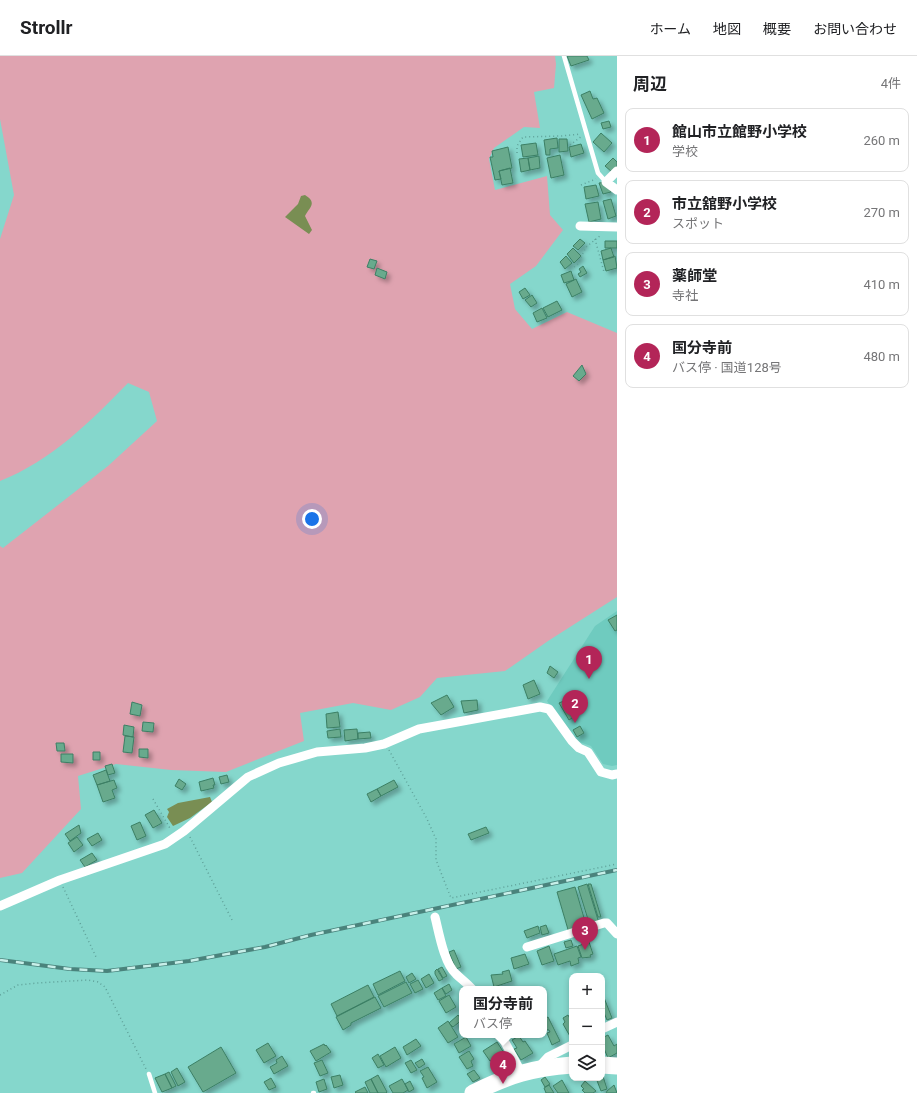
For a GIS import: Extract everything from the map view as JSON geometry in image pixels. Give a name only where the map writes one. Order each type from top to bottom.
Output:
[{"type":"highway","points":[[477,1092],[521,1072],[538,1068],[569,1065]]},
{"type":"highway","points":[[605,1065],[617,1066]]},
{"type":"street","points":[[617,171],[604,179],[617,190]]},
{"type":"street","points":[[580,226],[616,226]]},
{"type":"street","points":[[0,906],[60,880],[154,849],[175,837],[248,777],[263,769],[317,752],[365,748],[384,744],[419,729],[540,707],[549,709],[572,741],[579,748],[588,752],[601,772],[612,775],[617,774]]},
{"type":"street","points":[[435,917],[447,960],[455,974],[462,978],[469,986]]},
{"type":"street","points":[[527,947],[604,923],[607,923],[617,934]]},
{"type":"street","points":[[605,1028],[616,1023]]},
{"type":"street","points":[[503,1038],[521,1072]]},
{"type":"street","points":[[538,1068],[548,1057],[569,1046]]},
{"type":"lane","points":[[564,56],[598,173],[604,179]]},
{"type":"lane","points":[[149,1074],[155,1093]]},
{"type":"path","points":[[570,145],[587,133]]},
{"type":"path","points":[[518,153],[517,146],[523,137],[561,136],[587,133]]},
{"type":"path","points":[[581,185],[604,179]]},
{"type":"path","points":[[574,267],[578,264],[586,247],[595,239],[616,226]]},
{"type":"path","points":[[595,239],[604,272]]},
{"type":"path","points":[[384,744],[426,816],[436,839],[436,860],[450,898],[617,864]]},
{"type":"path","points":[[152,799],[175,837]]},
{"type":"path","points":[[186,828],[233,922]]},
{"type":"path","points":[[60,880],[97,959]]},
{"type":"path","points":[[0,995],[18,986],[38,982],[88,980],[98,982],[105,987],[149,1074]]},
{"type":"shaded area","points":[[0,56],[555,56],[556,64],[554,88],[534,92],[540,128],[524,127],[494,148],[489,159],[495,190],[547,176],[550,215],[563,230],[536,266],[510,284],[515,309],[532,329],[567,312],[617,333],[617,597],[548,641],[505,671],[437,678],[420,697],[391,710],[353,703],[300,713],[304,741],[226,772],[171,770],[116,764],[78,776],[81,809],[22,873],[0,878],[0,546],[3,548],[108,466],[157,421],[149,392],[128,383],[69,439],[36,463],[19,473],[0,481],[0,239],[14,195],[0,119]]},
{"type":"shaded area","points":[[305,195],[312,203],[305,216],[312,230],[309,234],[285,217],[298,204],[301,196]]},
{"type":"shaded area","points":[[617,611],[617,765],[612,766],[603,764],[591,746],[576,741],[547,701],[595,626]]},
{"type":"shaded area","points":[[210,797],[212,802],[190,818],[173,826],[167,817],[169,812],[167,809],[178,803]]},
{"type":"building","points":[[567,56],[587,56],[589,60],[571,66]]},
{"type":"building","points":[[590,91],[593,99],[597,98],[604,113],[592,119],[581,95]]},
{"type":"building","points":[[609,121],[611,127],[603,129],[601,123]]},
{"type":"building","points":[[601,133],[612,143],[604,152],[593,142]]},
{"type":"building","points":[[557,138],[558,148],[550,149],[550,155],[546,155],[544,140]]},
{"type":"building","points":[[559,139],[567,139],[568,151],[559,152]]},
{"type":"building","points":[[536,143],[538,155],[523,157],[521,145]]},
{"type":"building","points":[[581,144],[584,153],[571,157],[569,147]]},
{"type":"building","points":[[508,147],[512,168],[499,171],[501,179],[495,180],[490,157],[493,157],[492,151]]},
{"type":"building","points":[[560,155],[564,175],[551,178],[547,158]]},
{"type":"building","points":[[539,156],[540,168],[530,170],[528,158]]},
{"type":"building","points":[[528,158],[530,170],[521,172],[519,159]]},
{"type":"building","points":[[613,158],[617,162],[617,167],[612,172],[605,166]]},
{"type":"building","points":[[510,168],[513,183],[502,185],[499,171]]},
{"type":"building","points":[[608,182],[611,192],[603,194],[599,183]]},
{"type":"building","points":[[596,185],[599,196],[586,199],[584,187]]},
{"type":"building","points":[[611,199],[616,216],[608,219],[603,201]]},
{"type":"building","points":[[598,202],[601,219],[589,222],[585,204]]},
{"type":"building","points":[[580,239],[585,243],[578,250],[573,246]]},
{"type":"building","points":[[605,241],[617,241],[617,248],[605,248]]},
{"type":"building","points":[[573,248],[581,256],[574,263],[567,254]]},
{"type":"building","points":[[611,248],[614,257],[603,260],[601,251]]},
{"type":"building","points":[[566,256],[572,263],[565,269],[560,262]]},
{"type":"building","points":[[615,256],[617,268],[606,271],[603,260]]},
{"type":"building","points":[[370,259],[377,261],[374,269],[367,267]]},
{"type":"building","points":[[583,266],[587,273],[580,277],[578,274],[581,272],[579,269]]},
{"type":"building","points":[[377,268],[387,272],[385,279],[375,275]]},
{"type":"building","points":[[571,271],[574,280],[564,283],[561,275]]},
{"type":"building","points":[[576,279],[582,292],[572,297],[566,284]]},
{"type":"building","points":[[525,288],[530,295],[523,299],[519,292]]},
{"type":"building","points":[[532,295],[537,303],[531,307],[525,300]]},
{"type":"building","points":[[557,301],[562,310],[548,317],[543,308]]},
{"type":"building","points":[[542,308],[547,318],[537,322],[533,313]]},
{"type":"building","points":[[582,365],[586,374],[579,381],[573,376]]},
{"type":"building","points":[[617,615],[617,630],[615,631],[608,620]]},
{"type":"building","points":[[550,666],[558,672],[554,678],[547,673]]},
{"type":"building","points":[[534,680],[540,694],[528,699],[523,685]]},
{"type":"building","points":[[447,695],[454,707],[441,715],[431,703]]},
{"type":"building","points":[[477,700],[478,710],[464,713],[461,701]]},
{"type":"building","points":[[566,700],[575,716],[569,720],[559,703]]},
{"type":"building","points":[[132,702],[142,705],[140,716],[130,714]]},
{"type":"building","points":[[338,712],[340,727],[327,728],[326,714]]},
{"type":"building","points":[[143,722],[154,723],[153,732],[142,731]]},
{"type":"building","points":[[124,725],[134,727],[133,737],[123,735]]},
{"type":"building","points":[[580,726],[584,733],[577,737],[573,730]]},
{"type":"building","points":[[340,729],[341,737],[328,738],[327,731]]},
{"type":"building","points":[[357,729],[358,739],[345,741],[344,730]]},
{"type":"building","points":[[370,732],[371,738],[358,739],[358,733]]},
{"type":"building","points":[[125,736],[134,737],[132,753],[123,752]]},
{"type":"building","points":[[56,743],[64,743],[65,751],[57,751]]},
{"type":"building","points":[[139,749],[148,749],[148,758],[139,757]]},
{"type":"building","points":[[93,752],[100,752],[100,760],[93,760]]},
{"type":"building","points":[[61,754],[73,754],[73,763],[61,762]]},
{"type":"building","points":[[112,764],[115,773],[108,775],[105,766]]},
{"type":"building","points":[[106,770],[110,781],[97,785],[93,775]]},
{"type":"building","points":[[227,775],[229,782],[221,784],[219,777]]},
{"type":"building","points":[[213,778],[215,785],[213,785],[214,788],[201,791],[199,782]]},
{"type":"building","points":[[179,779],[186,784],[182,790],[175,786]]},
{"type":"building","points":[[114,780],[117,788],[112,790],[115,798],[103,802],[97,785]]},
{"type":"building","points":[[394,780],[398,787],[381,796],[377,789]]},
{"type":"building","points":[[377,789],[381,796],[371,802],[367,794]]},
{"type":"building","points":[[154,810],[162,823],[153,828],[145,815]]},
{"type":"building","points":[[140,822],[146,836],[137,840],[131,826]]},
{"type":"building","points":[[79,825],[81,833],[70,841],[65,834]]},
{"type":"building","points":[[486,827],[489,833],[471,840],[468,834]]},
{"type":"building","points":[[98,833],[102,840],[92,846],[87,839]]},
{"type":"building","points":[[77,837],[83,845],[74,852],[68,843]]},
{"type":"building","points":[[92,853],[97,860],[85,867],[80,860]]},
{"type":"building","points":[[587,884],[599,923],[590,926],[578,887]]},
{"type":"building","points":[[588,884],[591,884],[601,917],[598,917]]},
{"type":"building","points":[[575,887],[587,928],[569,933],[557,892]]},
{"type":"building","points":[[546,925],[549,933],[542,935],[540,927]]},
{"type":"building","points":[[538,926],[540,933],[527,938],[524,931]]},
{"type":"building","points":[[571,940],[573,946],[566,948],[564,942]]},
{"type":"building","points":[[589,942],[593,954],[590,955],[591,957],[582,958],[578,946]]},
{"type":"building","points":[[549,946],[554,961],[542,965],[537,951]]},
{"type":"building","points":[[577,946],[581,957],[578,958],[579,963],[571,966],[570,961],[558,965],[554,954]]},
{"type":"building","points":[[454,950],[461,967],[456,969],[449,952]]},
{"type":"building","points":[[525,954],[529,964],[514,969],[511,958]]},
{"type":"building","points":[[442,967],[447,976],[443,978],[438,969]]},
{"type":"building","points":[[437,969],[443,979],[439,981],[435,974]]},
{"type":"building","points":[[509,970],[512,981],[494,986],[491,975],[503,974],[502,972]]},
{"type":"building","points":[[400,971],[405,981],[378,995],[373,984]]},
{"type":"building","points":[[412,973],[416,979],[409,983],[406,977]]},
{"type":"building","points":[[429,974],[434,983],[426,988],[421,979]]},
{"type":"building","points":[[418,980],[423,989],[415,993],[410,984]]},
{"type":"building","points":[[406,982],[412,993],[384,1007],[378,996]]},
{"type":"building","points":[[449,984],[452,990],[446,994],[442,988]]},
{"type":"building","points":[[368,985],[374,997],[337,1016],[331,1004]]},
{"type":"building","points":[[442,988],[446,996],[438,1000],[434,993]]},
{"type":"building","points":[[449,995],[456,1007],[446,1013],[439,1001]]},
{"type":"building","points":[[375,997],[381,1008],[351,1023],[351,1025],[343,1030],[336,1017]]},
{"type":"building","points":[[605,1000],[612,1018],[607,1020],[605,1015]]},
{"type":"building","points":[[458,1015],[459,1016],[459,1022],[453,1027],[449,1023]]},
{"type":"building","points":[[568,1015],[569,1017],[569,1034],[563,1024],[565,1022],[563,1018]]},
{"type":"building","points":[[547,1018],[560,1041],[552,1045],[547,1033],[550,1032],[547,1030]]},
{"type":"building","points":[[448,1021],[458,1037],[448,1043],[438,1028]]},
{"type":"building","points":[[608,1035],[614,1046],[617,1044],[617,1053],[608,1058],[605,1051],[605,1036]]},
{"type":"building","points":[[467,1038],[471,1046],[459,1053],[454,1044]]},
{"type":"building","points":[[520,1038],[523,1042],[525,1041],[533,1053],[521,1060],[514,1049],[517,1048],[512,1040]]},
{"type":"building","points":[[416,1039],[421,1046],[407,1055],[403,1047]]},
{"type":"building","points":[[497,1042],[504,1053],[490,1061],[483,1051]]},
{"type":"building","points":[[268,1043],[276,1056],[264,1063],[256,1050]]},
{"type":"building","points":[[324,1044],[331,1052],[316,1061],[310,1051]]},
{"type":"building","points":[[221,1047],[236,1073],[203,1092],[188,1067]]},
{"type":"building","points":[[395,1047],[401,1058],[386,1067],[380,1056]]},
{"type":"building","points":[[469,1051],[474,1059],[471,1061],[473,1066],[467,1069],[459,1057]]},
{"type":"building","points":[[378,1054],[384,1065],[378,1068],[372,1058]]},
{"type":"building","points":[[282,1056],[288,1066],[274,1074],[270,1067],[277,1063],[276,1060]]},
{"type":"building","points":[[422,1059],[425,1064],[419,1068],[415,1063]]},
{"type":"building","points":[[322,1060],[328,1073],[320,1076],[314,1063]]},
{"type":"building","points":[[411,1060],[417,1070],[411,1073],[405,1063]]},
{"type":"building","points":[[428,1067],[437,1082],[427,1088],[422,1078],[424,1077],[420,1071]]},
{"type":"building","points":[[177,1068],[185,1082],[178,1086],[171,1072]]},
{"type":"building","points":[[474,1070],[480,1078],[473,1082],[467,1074]]},
{"type":"building","points":[[169,1072],[176,1086],[172,1088],[165,1074]]},
{"type":"building","points":[[165,1074],[172,1088],[162,1092],[155,1078]]},
{"type":"building","points":[[340,1075],[343,1085],[334,1088],[331,1077]]},
{"type":"building","points":[[378,1075],[387,1092],[386,1093],[378,1093],[371,1079]]},
{"type":"building","points":[[545,1077],[550,1084],[545,1087],[541,1080]]},
{"type":"building","points":[[271,1078],[276,1087],[269,1090],[264,1082]]},
{"type":"building","points":[[324,1079],[327,1089],[319,1092],[316,1082]]},
{"type":"building","points":[[371,1079],[378,1093],[370,1093],[365,1082]]},
{"type":"building","points":[[402,1079],[408,1090],[403,1093],[393,1093],[389,1086]]},
{"type":"building","points":[[562,1080],[569,1093],[558,1093],[553,1086]]},
{"type":"building","points":[[410,1081],[414,1089],[409,1092],[405,1084]]},
{"type":"building","points":[[585,1081],[596,1091],[593,1093],[585,1093],[581,1086]]},
{"type":"building","points":[[597,1081],[604,1081],[607,1089],[601,1091]]},
{"type":"building","points":[[549,1085],[554,1093],[546,1093],[544,1088]]},
{"type":"building","points":[[614,1085],[617,1093],[606,1093],[607,1091]]},
{"type":"building","points":[[365,1087],[368,1093],[355,1092]]},
{"type":"railway","points":[[0,960],[70,969],[107,971],[189,961],[265,947],[311,935],[617,870]]},
{"type":"place","name":"館山市立館野小学校","points":[[589,679]]},
{"type":"place","name":"市立舘野小学校","points":[[575,723]]},
{"type":"place","name":"薬師堂","points":[[585,950]]},
{"type":"place","name":"国分寺前","points":[[503,1084]]}]
